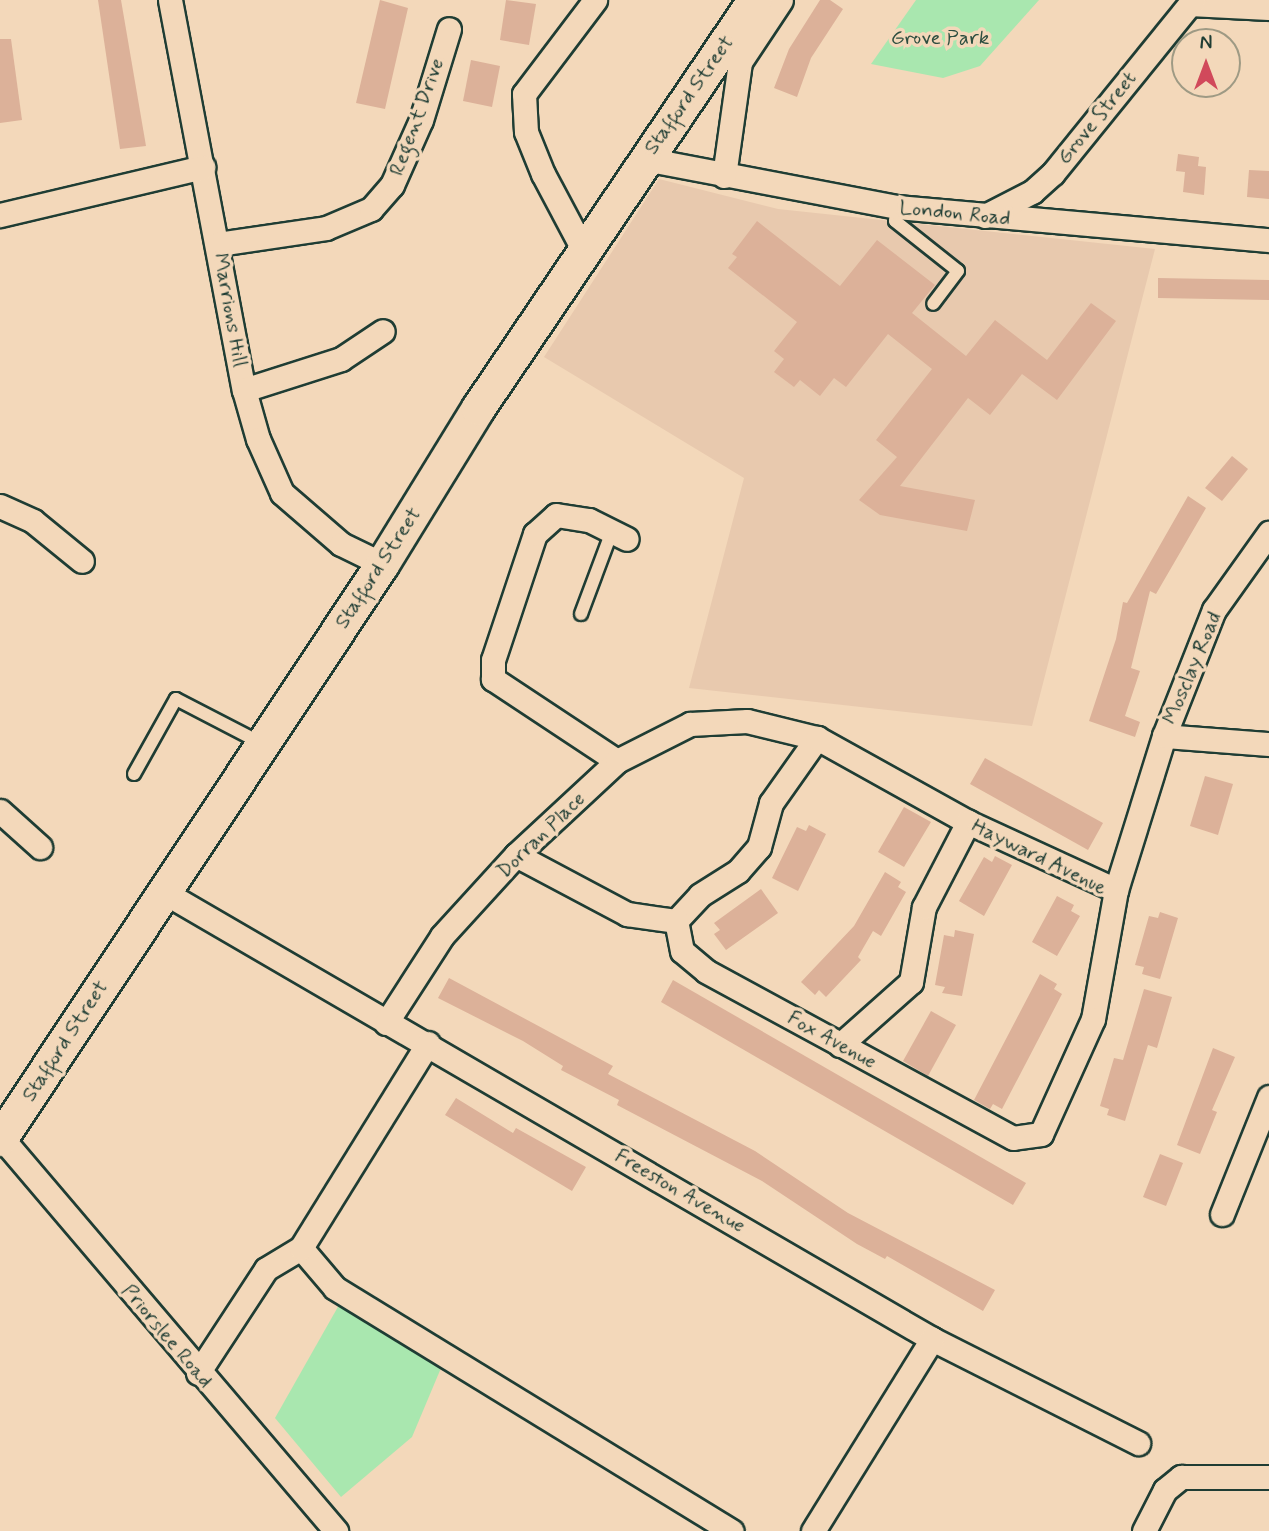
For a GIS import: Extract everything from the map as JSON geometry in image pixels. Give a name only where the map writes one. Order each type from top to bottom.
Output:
[{"type":"street","name":"Marrions Hill","points":[[170,0],[244,390],[258,439],[282,493],[341,544],[382,564]]},
{"type":"street","points":[[584,251],[530,142],[524,94],[595,0]]},
{"type":"street","name":"Stafford Street","points":[[0,1138],[382,564],[478,408],[754,0]]},
{"type":"street","points":[[724,176],[740,62],[781,0]]},
{"type":"street","points":[[1192,2],[1269,8]]},
{"type":"street","name":"Grove Street","points":[[985,216],[1032,192],[1053,173],[1192,2]]},
{"type":"street","name":"Regent Drive","points":[[218,244],[327,228],[371,209],[392,186],[416,131],[449,29]]},
{"type":"street","name":"London Road","points":[[645,159],[897,207],[1269,240]]},
{"type":"street","points":[[0,215],[203,167]]},
{"type":"street","points":[[244,390],[341,359],[383,331]]},
{"type":"street","points":[[0,506],[33,521],[82,561]]},
{"type":"street","points":[[617,761],[493,679],[493,660],[535,534],[556,515],[589,520],[620,535]]},
{"type":"street","name":"Mosclay Road","points":[[1116,890],[1164,736],[1214,610],[1269,533]]},
{"type":"street","name":"Dorran Place","points":[[386,1023],[442,936],[516,855],[617,761],[690,724],[747,722]]},
{"type":"street","name":"Hayward Avenue","points":[[747,722],[817,738],[968,822],[1116,890],[1093,1019],[1041,1134],[1013,1138]]},
{"type":"street","name":"Mosclay Road","points":[[1164,736],[1269,744]]},
{"type":"street","points":[[516,855],[627,914],[676,921],[700,895],[738,871],[759,847],[771,803],[817,738]]},
{"type":"street","points":[[0,811],[40,847]]},
{"type":"street","points":[[840,1045],[911,982],[924,907],[968,822]]},
{"type":"street","name":"Freeston Avenue","points":[[162,891],[386,1023],[428,1043],[932,1339],[1138,1443]]},
{"type":"street","name":"Fox Avenue","points":[[676,921],[682,950],[706,971],[1013,1138]]},
{"type":"street","points":[[198,1373],[266,1269],[301,1248],[428,1043]]},
{"type":"street","points":[[1222,1214],[1269,1097]]},
{"type":"street","name":"Priorslee Road","points":[[0,1138],[198,1373],[337,1531]]},
{"type":"street","points":[[301,1248],[335,1288],[731,1531]]},
{"type":"street","points":[[813,1531],[932,1339]]},
{"type":"street","points":[[1144,1531],[1165,1490],[1181,1477],[1269,1477]]},
{"type":"lane","points":[[897,207],[895,221],[958,271],[933,304]]},
{"type":"lane","points":[[581,614],[620,535]]},
{"type":"lane","points":[[134,775],[176,699],[263,744]]},
{"type":"shaded area","points":[[659,179],[778,209],[1155,249],[1032,726],[689,688],[744,478],[544,357]]},
{"type":"green space","name":"Grove Park","points":[[916,0],[1039,0],[980,66],[943,78],[871,64]]},
{"type":"green space","points":[[339,1305],[441,1368],[412,1437],[341,1497],[275,1418]]},
{"type":"building","points":[[98,0],[121,0],[146,146],[120,149]]},
{"type":"building","points":[[380,0],[408,8],[385,109],[356,103]]},
{"type":"building","points":[[506,0],[536,4],[529,45],[500,40]]},
{"type":"building","points":[[820,0],[830,0],[843,9],[811,58],[797,97],[774,88],[789,49]]},
{"type":"building","points":[[0,39],[11,39],[22,120],[0,123]]},
{"type":"building","points":[[471,60],[500,66],[492,107],[463,101]]},
{"type":"building","points":[[1178,154],[1199,157],[1198,166],[1206,167],[1204,195],[1183,192],[1185,172],[1176,171]]},
{"type":"building","points":[[1249,170],[1269,171],[1269,199],[1247,197]]},
{"type":"building","points":[[757,221],[840,286],[877,240],[935,285],[912,313],[966,356],[995,320],[1047,360],[1091,303],[1116,321],[1057,400],[1022,374],[990,415],[968,398],[900,486],[975,500],[967,531],[880,515],[859,500],[897,457],[876,440],[932,369],[888,334],[846,387],[834,378],[820,396],[800,380],[794,387],[774,372],[784,359],[774,351],[797,322],[728,268],[737,257],[732,254]]},
{"type":"building","points":[[1158,278],[1269,280],[1269,300],[1158,298]]},
{"type":"building","points":[[1232,456],[1248,469],[1222,501],[1205,488]]},
{"type":"building","points":[[1188,496],[1206,508],[1156,594],[1150,591],[1131,668],[1140,671],[1125,716],[1140,722],[1135,737],[1089,721],[1116,639],[1123,602],[1127,603]]},
{"type":"building","points":[[985,758],[1103,823],[1088,850],[970,784]]},
{"type":"building","points":[[1205,776],[1233,784],[1218,835],[1190,826]]},
{"type":"building","points":[[904,807],[931,822],[904,867],[878,852]]},
{"type":"building","points":[[809,825],[826,834],[798,891],[772,878],[797,827],[806,831]]},
{"type":"building","points":[[995,856],[1012,865],[984,916],[959,901],[984,857],[992,862]]},
{"type":"building","points":[[885,872],[901,882],[898,887],[906,892],[881,936],[873,931],[858,957],[861,960],[826,997],[819,990],[815,995],[801,982],[854,926]]},
{"type":"building","points":[[761,889],[778,913],[726,950],[714,934],[720,930],[714,923]]},
{"type":"building","points":[[1057,896],[1074,905],[1071,911],[1080,916],[1057,956],[1032,942]]},
{"type":"building","points":[[1160,912],[1178,918],[1160,979],[1142,974],[1144,967],[1135,965],[1149,916],[1158,918]]},
{"type":"building","points":[[955,930],[974,934],[962,996],[942,993],[945,987],[935,985],[944,935],[954,937]]},
{"type":"building","points":[[1040,974],[1057,984],[1054,989],[1062,994],[1002,1109],[993,1104],[990,1109],[974,1100]]},
{"type":"building","points":[[449,978],[613,1066],[608,1074],[755,1151],[848,1213],[995,1290],[983,1311],[887,1256],[885,1259],[857,1244],[762,1181],[617,1105],[619,1100],[561,1070],[563,1066],[523,1041],[438,998]]},
{"type":"building","points":[[673,980],[1026,1183],[1013,1205],[661,1002]]},
{"type":"building","points":[[1144,989],[1172,997],[1157,1048],[1148,1045],[1125,1121],[1107,1115],[1109,1109],[1100,1106],[1114,1058],[1123,1060]]},
{"type":"building","points":[[931,1011],[956,1025],[928,1076],[903,1061]]},
{"type":"building","points":[[1213,1048],[1235,1057],[1212,1110],[1217,1112],[1200,1154],[1177,1145]]},
{"type":"building","points":[[456,1098],[513,1133],[516,1128],[586,1167],[572,1191],[445,1115]]},
{"type":"building","points":[[1160,1154],[1183,1163],[1166,1206],[1143,1197]]}]
